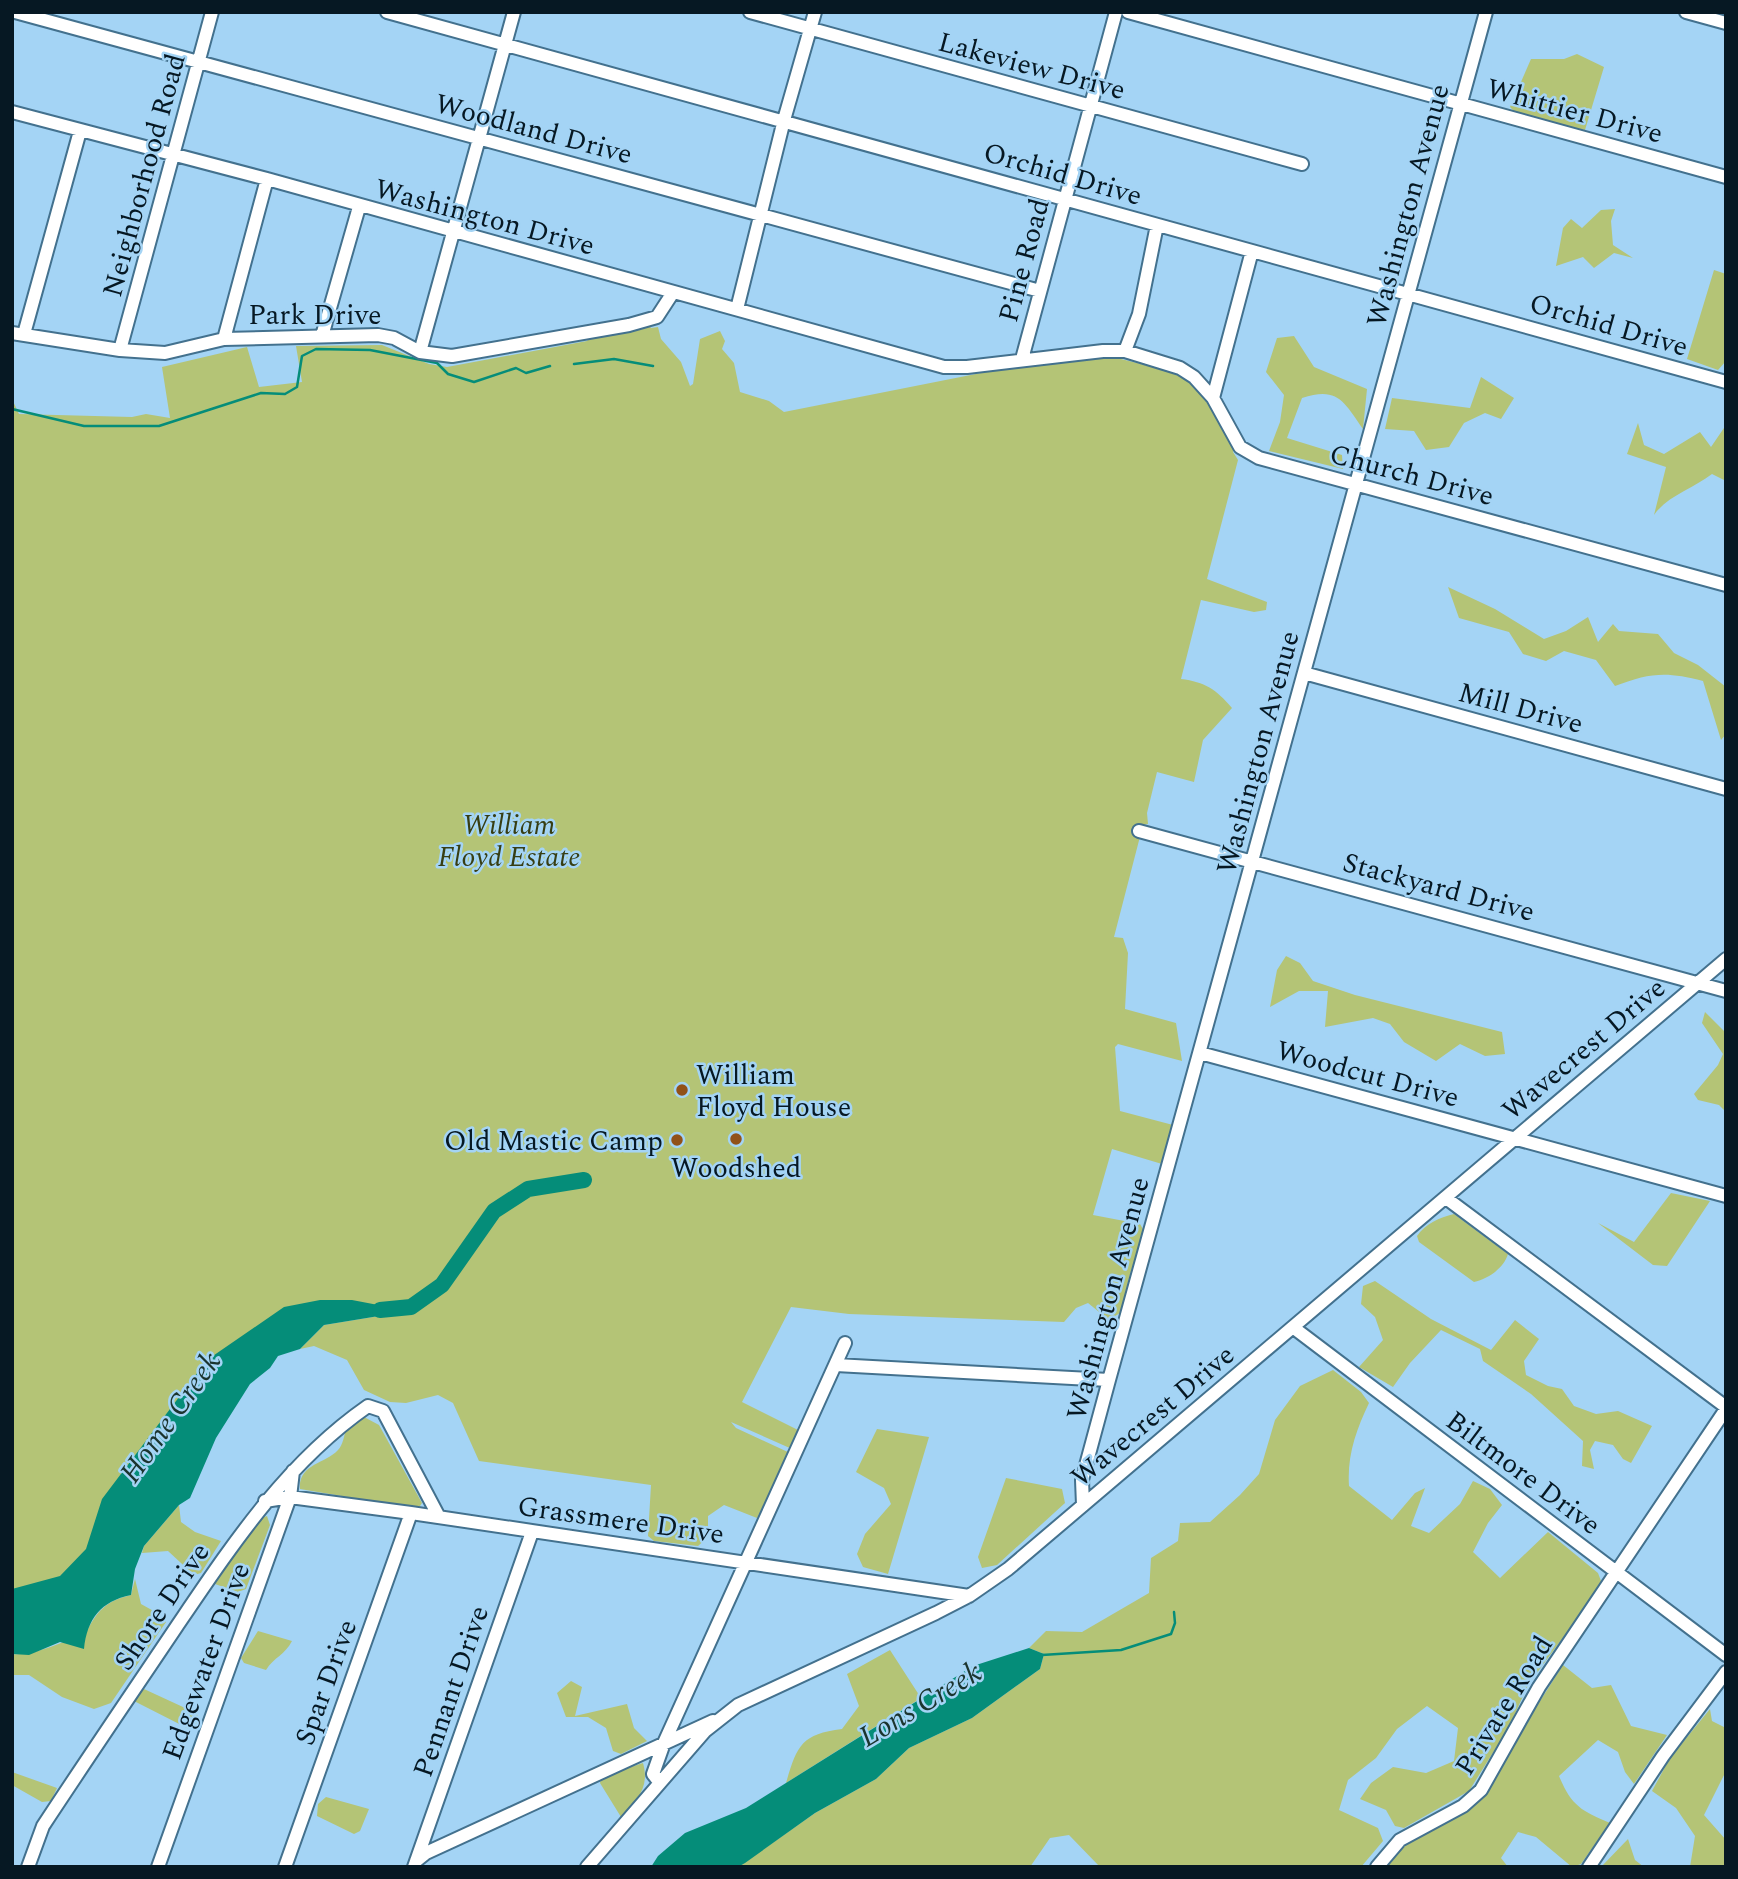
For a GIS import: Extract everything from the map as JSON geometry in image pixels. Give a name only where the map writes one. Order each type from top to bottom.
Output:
[{"type":"street","name":"Woodland Drive","points":[[15,12],[1040,291]]},
{"type":"street","name":"Neighborhood Road","points":[[120,350],[212,12]]},
{"type":"street","name":"Orchid Drive","points":[[387,12],[1726,382]]},
{"type":"street","points":[[420,352],[514,12]]},
{"type":"street","name":"Lakeview Drive","points":[[750,12],[1302,164]]},
{"type":"street","points":[[737,309],[784,120],[815,12]]},
{"type":"street","name":"Pine Road","points":[[1023,359],[1116,12]]},
{"type":"street","name":"Whittier Drive","points":[[1128,12],[1726,177]]},
{"type":"street","name":"Washington Avenue","points":[[1083,1505],[1082,1480],[1486,12]]},
{"type":"street","points":[[1686,12],[1726,23]]},
{"type":"street","name":"Washington Drive","points":[[12,112],[267,179],[672,294],[737,309],[944,367]]},
{"type":"street","points":[[18,333],[80,131]]},
{"type":"street","points":[[224,339],[267,179]]},
{"type":"street","points":[[322,336],[359,206]]},
{"type":"street","points":[[1125,351],[1139,314],[1157,225]]},
{"type":"street","points":[[1213,398],[1252,251]]},
{"type":"street","name":"Park Drive","points":[[18,333],[120,350],[180,351],[224,339],[378,335],[394,338],[420,352],[470,355],[656,317],[672,294]]},
{"type":"street","name":"Church Drive","points":[[944,367],[1125,351],[1180,368],[1194,377],[1213,398],[1233,438],[1251,454],[1726,585]]},
{"type":"street","name":"Mill Drive","points":[[1304,673],[1726,789]]},
{"type":"street","name":"Stackyard Drive","points":[[1139,831],[1699,982],[1726,992]]},
{"type":"street","name":"Wavecrest Drive","points":[[587,1867],[705,1731],[720,1719],[738,1705],[970,1596],[1008,1569],[1726,959]]},
{"type":"street","name":"Woodcut Drive","points":[[1200,1053],[1726,1195]]},
{"type":"street","points":[[1446,1198],[1726,1408]]},
{"type":"street","name":"Biltmore Drive","points":[[1294,1328],[1726,1655]]},
{"type":"street","points":[[660,1783],[653,1774],[664,1743],[845,1343]]},
{"type":"street","points":[[836,1365],[1110,1380]]},
{"type":"street","name":"Shore Drive","points":[[29,1867],[43,1826],[248,1522],[293,1471],[340,1425],[368,1406],[374,1406],[387,1416],[439,1517]]},
{"type":"street","name":"Private Road","points":[[1377,1867],[1400,1840],[1463,1806],[1481,1790],[1539,1687],[1726,1408]]},
{"type":"street","name":"Edgewater Drive","points":[[158,1867],[290,1496],[293,1471]]},
{"type":"street","name":"Grassmere Drive","points":[[265,1501],[290,1496],[970,1596]]},
{"type":"street","name":"Spar Drive","points":[[285,1867],[411,1513]]},
{"type":"street","name":"Pennant Drive","points":[[415,1864],[532,1532]]},
{"type":"street","points":[[1590,1867],[1663,1756],[1726,1672]]},
{"type":"street","points":[[415,1864],[426,1853],[702,1724],[720,1719]]},
{"type":"green space","points":[[1577,54],[1604,67],[1585,130],[1517,114],[1510,107],[1531,59],[1564,59]]},
{"type":"green space","points":[[1615,209],[1611,221],[1613,245],[1633,258],[1614,253],[1594,268],[1583,257],[1556,266],[1563,228],[1571,219],[1582,228],[1601,210]]},
{"type":"green space","points":[[1714,270],[1726,274],[1726,361],[1718,370],[1687,359]]},
{"type":"green space","name":"William Floyd Estate","points":[[648,324],[651,328],[658,327],[661,339],[681,362],[690,386],[693,384],[700,339],[720,331],[725,341],[722,349],[734,363],[740,392],[769,401],[784,412],[1001,369],[1105,355],[1169,371],[1188,380],[1200,390],[1234,446],[1233,452],[1238,460],[1207,579],[1267,602],[1266,610],[1254,612],[1201,600],[1181,679],[1210,688],[1232,708],[1203,740],[1194,782],[1157,772],[1147,813],[1148,824],[1143,825],[1114,937],[1123,938],[1128,953],[1125,1009],[1176,1023],[1182,1061],[1118,1044],[1115,1047],[1120,1111],[1173,1125],[1162,1164],[1112,1149],[1093,1215],[1140,1224],[1144,1231],[1128,1283],[1123,1311],[1109,1320],[1088,1303],[1076,1308],[1064,1322],[849,1314],[791,1307],[742,1402],[800,1431],[792,1449],[731,1422],[736,1428],[790,1453],[757,1518],[724,1505],[708,1516],[708,1537],[698,1546],[654,1541],[648,1536],[651,1485],[479,1461],[453,1403],[438,1395],[406,1403],[390,1402],[364,1390],[347,1360],[314,1346],[300,1349],[324,1325],[385,1315],[397,1308],[371,1305],[312,1317],[92,1553],[65,1586],[12,1601],[12,399],[19,414],[132,417],[146,414],[170,418],[162,367],[247,347],[259,387],[302,382],[296,346],[382,345],[429,364],[447,367],[587,341],[591,334]]},
{"type":"green space","points":[[1294,336],[1314,367],[1367,389],[1363,429],[1339,399],[1332,395],[1314,395],[1302,398],[1287,438],[1342,455],[1343,469],[1269,451],[1280,422],[1284,395],[1266,372],[1277,338]]},
{"type":"green space","points":[[1481,377],[1514,398],[1501,419],[1485,413],[1464,423],[1449,447],[1426,450],[1414,431],[1385,429],[1392,398],[1470,408]]},
{"type":"green space","points":[[1638,423],[1644,445],[1664,454],[1700,432],[1711,447],[1726,425],[1726,481],[1712,474],[1673,497],[1654,515],[1666,467],[1627,454]]},
{"type":"green space","points":[[1448,587],[1495,609],[1544,639],[1566,631],[1588,617],[1598,642],[1613,624],[1619,631],[1658,634],[1674,653],[1698,665],[1726,687],[1726,734],[1721,740],[1703,681],[1658,675],[1615,686],[1596,660],[1564,651],[1546,661],[1523,654],[1509,632],[1459,618]]},
{"type":"green space","points":[[1286,956],[1300,963],[1313,981],[1355,995],[1502,1032],[1505,1054],[1485,1056],[1460,1044],[1436,1061],[1404,1042],[1390,1024],[1373,1018],[1325,1027],[1328,991],[1299,991],[1270,1007],[1277,970]]},
{"type":"green space","points":[[1705,1012],[1726,1033],[1726,1112],[1719,1105],[1698,1100],[1694,1094],[1718,1065],[1723,1054],[1702,1023]]},
{"type":"green space","points":[[1671,1193],[1710,1201],[1667,1266],[1653,1265],[1598,1223],[1634,1242]]},
{"type":"green space","points":[[1454,1214],[1508,1254],[1499,1268],[1485,1278],[1474,1282],[1419,1242],[1417,1236],[1429,1224]]},
{"type":"green space","points":[[1375,1281],[1431,1319],[1491,1350],[1515,1320],[1539,1339],[1524,1361],[1526,1375],[1548,1386],[1562,1389],[1574,1406],[1596,1414],[1618,1411],[1652,1426],[1631,1463],[1623,1459],[1613,1445],[1595,1441],[1590,1450],[1594,1469],[1582,1466],[1583,1441],[1531,1394],[1483,1361],[1480,1349],[1441,1330],[1410,1363],[1393,1387],[1359,1367],[1383,1340],[1375,1317],[1361,1304],[1363,1286]]},
{"type":"green space","points":[[1333,1370],[1361,1392],[1369,1403],[1353,1443],[1349,1486],[1392,1520],[1415,1493],[1425,1488],[1411,1526],[1429,1533],[1460,1504],[1473,1481],[1490,1489],[1502,1505],[1488,1523],[1473,1552],[1500,1578],[1548,1532],[1598,1573],[1601,1581],[1596,1593],[1528,1685],[1509,1727],[1469,1791],[1404,1828],[1395,1826],[1386,1810],[1360,1799],[1371,1783],[1393,1767],[1426,1773],[1454,1761],[1458,1728],[1427,1706],[1397,1729],[1376,1758],[1348,1780],[1339,1810],[1378,1828],[1383,1841],[1361,1867],[1100,1867],[1069,1835],[1050,1838],[1030,1867],[738,1867],[815,1813],[876,1779],[909,1748],[972,1718],[1040,1669],[1044,1654],[1029,1648],[1046,1631],[1082,1632],[1149,1593],[1151,1558],[1178,1541],[1180,1523],[1210,1522],[1240,1495],[1259,1474],[1275,1420],[1300,1386]]},
{"type":"green space","points":[[364,1417],[379,1425],[422,1503],[420,1506],[413,1508],[300,1489],[303,1474],[313,1465],[333,1455],[342,1443],[346,1429]]},
{"type":"green space","points":[[877,1429],[929,1437],[888,1574],[863,1567],[857,1554],[865,1534],[891,1504],[884,1488],[856,1472]]},
{"type":"green space","points":[[1006,1478],[1062,1489],[1065,1503],[997,1565],[982,1568],[978,1557]]},
{"type":"green space","points":[[179,1505],[181,1522],[195,1532],[221,1541],[201,1573],[194,1575],[168,1551],[142,1553],[144,1546]]},
{"type":"green space","points":[[267,1516],[270,1525],[246,1589],[238,1592],[215,1584],[257,1520]]},
{"type":"green space","points":[[135,1579],[141,1604],[159,1614],[166,1622],[111,1703],[94,1709],[62,1697],[29,1675],[12,1675],[12,1654],[40,1650],[85,1635],[102,1609],[131,1595]]},
{"type":"green space","points":[[258,1631],[292,1641],[266,1670],[244,1663],[241,1658]]},
{"type":"green space","points":[[890,1650],[921,1698],[786,1783],[803,1744],[818,1734],[842,1729],[859,1706],[847,1674]]},
{"type":"green space","points":[[1563,1665],[1592,1688],[1611,1685],[1631,1726],[1667,1735],[1634,1784],[1625,1772],[1618,1752],[1598,1740],[1559,1776],[1578,1806],[1610,1823],[1581,1864],[1572,1867],[1536,1837],[1518,1832],[1501,1858],[1508,1867],[1383,1867],[1401,1845],[1478,1798]]},
{"type":"green space","points":[[571,1681],[582,1687],[575,1716],[627,1704],[634,1728],[647,1741],[621,1754],[613,1751],[606,1728],[588,1717],[566,1717],[557,1693]]},
{"type":"green space","points":[[144,1689],[196,1713],[200,1719],[191,1730],[134,1701]]},
{"type":"green space","points":[[1710,1709],[1712,1721],[1726,1728],[1726,1771],[1704,1815],[1726,1840],[1726,1867],[1690,1867],[1695,1836],[1676,1808],[1652,1791],[1670,1758]]},
{"type":"green space","points":[[643,1763],[645,1780],[641,1793],[621,1817],[600,1783],[602,1776]]},
{"type":"green space","points":[[12,1772],[57,1788],[51,1801],[42,1802],[12,1785]]},
{"type":"green space","points":[[326,1797],[369,1809],[360,1831],[354,1834],[317,1816],[318,1804]]},
{"type":"green space","points":[[1628,1839],[1635,1860],[1644,1867],[1601,1867]]},
{"type":"water","points":[[320,1300],[352,1300],[399,1309],[385,1315],[324,1325],[300,1349],[278,1356],[270,1368],[250,1384],[216,1438],[190,1498],[179,1505],[144,1546],[135,1569],[131,1595],[111,1602],[97,1613],[88,1629],[84,1649],[60,1642],[29,1655],[12,1654],[12,1589],[60,1576],[86,1549],[102,1499],[207,1360],[284,1307]]},
{"type":"water","points":[[1029,1648],[1044,1654],[1040,1669],[972,1718],[909,1748],[876,1779],[815,1813],[745,1863],[738,1867],[651,1867],[658,1856],[685,1833],[746,1808],[973,1666]]},
{"type":"waterway","points":[[12,409],[84,426],[159,426],[261,393],[285,394],[297,387],[302,356],[316,349],[370,350],[437,363],[448,374],[474,382],[516,368],[526,373],[550,366]]},
{"type":"waterway","points":[[574,364],[614,359],[653,366]]},
{"type":"waterway","name":"Home Creek","points":[[380,1310],[411,1307],[442,1285],[494,1211],[528,1189],[584,1180]]},
{"type":"waterway","name":"Lons Creek","points":[[1042,1655],[1121,1650],[1171,1634],[1175,1623],[1174,1612]]},
{"type":"place","name":"William Floyd House","points":[[682,1090]]},
{"type":"place","name":"Woodshed","points":[[736,1139]]},
{"type":"place","name":"Old Mastic Camp","points":[[677,1140]]}]
